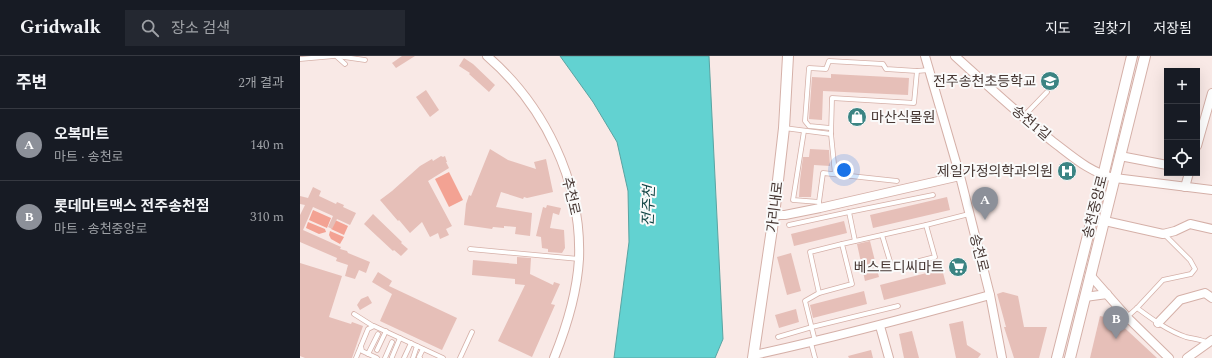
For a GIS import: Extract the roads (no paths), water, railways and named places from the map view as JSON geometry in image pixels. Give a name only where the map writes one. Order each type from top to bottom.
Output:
[{"type":"street","name":"추천로","points":[[486,56],[511,80],[530,102],[544,125],[563,163],[573,199],[577,223],[579,259],[575,291],[567,326],[554,358]]},
{"type":"street","name":"가리내로","points":[[753,357],[774,215],[784,128],[788,56]]},
{"type":"street","name":"송천로","points":[[925,56],[970,214],[990,295],[1002,358]]},
{"type":"street","name":"송천1길","points":[[955,56],[1023,118],[1086,168],[1103,176],[1212,190]]},
{"type":"street","name":"송천중앙로","points":[[1057,358],[1132,56]]},
{"type":"street","name":"송천중앙로","points":[[1070,358],[1145,56]]},
{"type":"street","points":[[1199,140],[1212,93]]},
{"type":"street","points":[[1120,156],[1164,164]]},
{"type":"street","points":[[774,215],[785,215],[820,205],[960,176]]},
{"type":"street","points":[[1185,187],[1188,176]]},
{"type":"street","points":[[1105,221],[1163,234],[1175,231],[1190,224],[1212,229]]},
{"type":"street","points":[[1090,275],[1127,317],[1169,358]]},
{"type":"street","points":[[1158,323],[1180,300],[1205,293],[1212,298]]},
{"type":"street","points":[[1085,297],[1107,294]]},
{"type":"street","points":[[753,357],[880,326],[990,295]]},
{"type":"street","points":[[880,326],[888,358]]},
{"type":"street","points":[[1187,358],[1211,343]]},
{"type":"lane","points":[[300,59],[336,56],[365,60]]},
{"type":"lane","points":[[336,56],[345,64]]},
{"type":"lane","points":[[830,128],[809,126],[805,121],[809,68],[826,69],[829,61],[883,64],[886,69],[916,71],[930,70]]},
{"type":"lane","points":[[835,174],[830,128],[832,98],[914,103],[916,71]]},
{"type":"lane","points":[[1023,118],[1047,92]]},
{"type":"lane","points":[[784,128],[831,134]]},
{"type":"lane","points":[[804,131],[793,200],[820,205],[823,173],[897,181]]},
{"type":"lane","points":[[789,225],[934,195]]},
{"type":"lane","points":[[849,212],[855,241]]},
{"type":"lane","points":[[819,293],[810,252],[970,214]]},
{"type":"lane","points":[[882,235],[892,268],[935,257],[926,225]]},
{"type":"lane","points":[[1127,317],[1163,280],[1191,274],[1195,269],[1190,260],[1163,234]]},
{"type":"lane","points":[[815,358],[812,327],[805,301],[819,293],[852,284],[842,244]]},
{"type":"lane","points":[[470,249],[579,259]]},
{"type":"lane","points":[[778,337],[898,306]]},
{"type":"lane","points":[[1137,308],[1158,323],[1187,337],[1201,339],[1211,343]]},
{"type":"lane","points":[[354,314],[373,326],[443,358]]},
{"type":"lane","points":[[356,358],[368,329],[373,326]]},
{"type":"lane","points":[[385,358],[389,346],[378,348],[386,331]]},
{"type":"lane","points":[[460,358],[472,332]]},
{"type":"lane","points":[[368,354],[378,334]]},
{"type":"lane","points":[[371,338],[375,340]]},
{"type":"lane","points":[[392,357],[396,353],[400,338]]},
{"type":"lane","points":[[404,358],[411,343]]},
{"type":"lane","points":[[361,346],[362,351],[377,358]]},
{"type":"lane","points":[[413,358],[417,346]]},
{"type":"lane","points":[[420,358],[423,349]]},
{"type":"water","name":"전주천","points":[[560,56],[709,56],[723,339],[715,358],[614,358],[629,242],[628,191],[617,142],[593,102]]},
{"type":"place","name":"전주송천초등학교","points":[[1050,81]]},
{"type":"place","name":"마산식물원","points":[[857,117]]},
{"type":"place","name":"제일가정의학과의원","points":[[1067,171]]},
{"type":"place","name":"오복마트","points":[[985,220]]},
{"type":"place","name":"베스트디씨마트","points":[[958,267]]},
{"type":"place","name":"롯데마트맥스 전주송천점","points":[[1116,339]]}]
